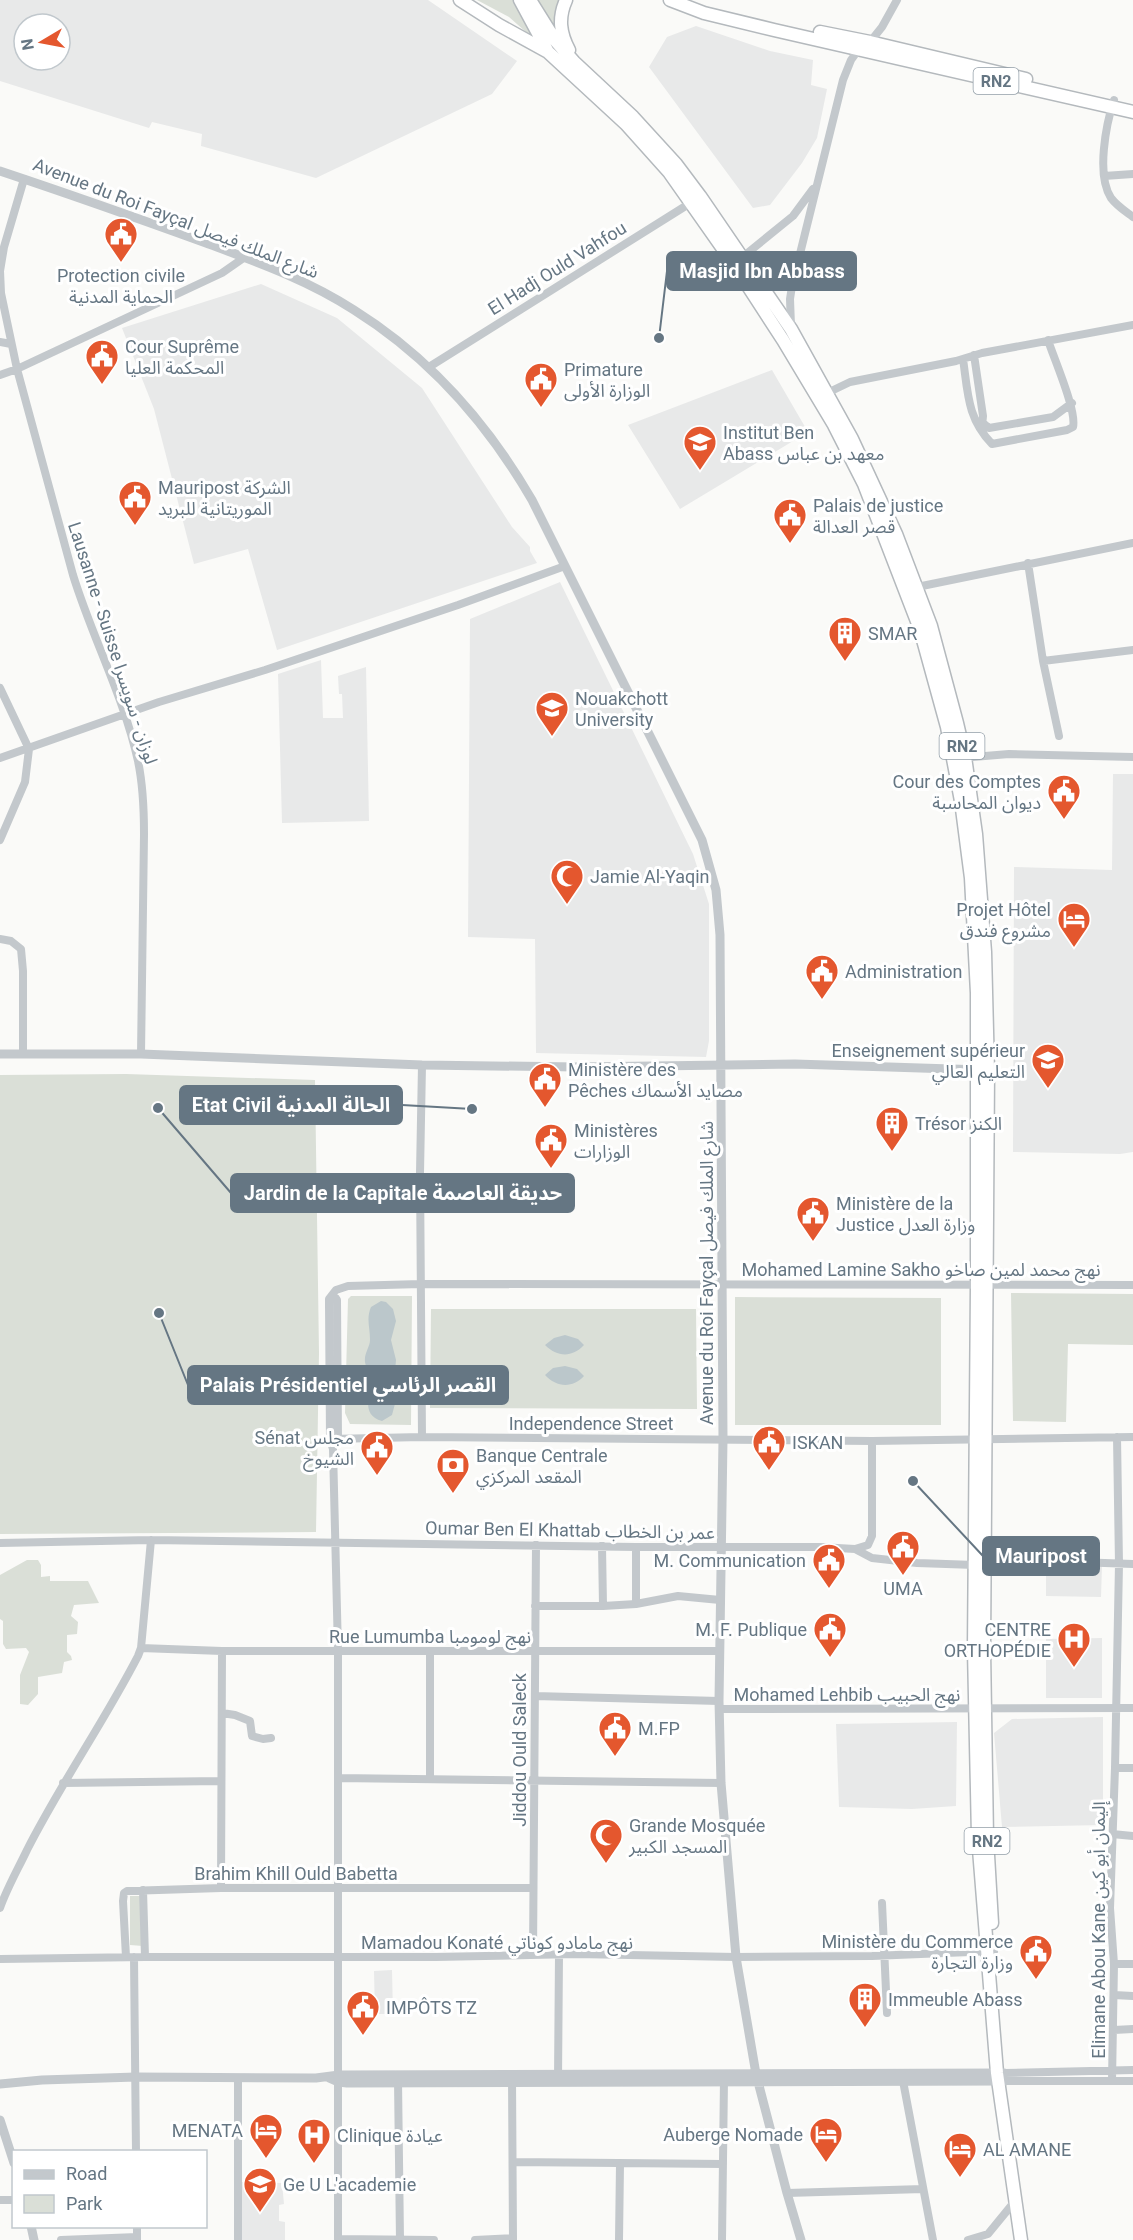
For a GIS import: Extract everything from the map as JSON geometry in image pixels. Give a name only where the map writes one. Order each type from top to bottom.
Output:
[{"type":"highway","points":[[460,0],[548,52]]},
{"type":"highway","name":"RN2","points":[[520,0],[548,52],[626,123],[696,199]]},
{"type":"highway","name":"RN2","points":[[530,0],[555,39],[574,62],[633,117],[676,164],[696,199],[738,260],[791,329],[823,395],[872,479],[917,587],[944,669],[959,758],[961,801],[972,889],[982,1069],[978,1837],[1001,2077],[1021,2240]]},
{"type":"highway","points":[[566,0],[561,16],[562,33],[574,62]]},
{"type":"highway","name":"RN2","points":[[670,0],[704,13],[859,49],[1113,103],[1133,104]]},
{"type":"highway","name":"RN2","points":[[691,0],[702,5],[770,22],[870,42],[1113,103],[1133,112]]},
{"type":"highway","name":"RN2","points":[[738,260],[783,340],[823,395],[834,425],[864,484],[906,589],[959,758]]},
{"type":"highway","name":"RN2","points":[[1001,2077],[1028,2240]]},
{"type":"street","points":[[783,340],[791,329],[791,293],[843,80],[851,60],[882,27],[897,0]]},
{"type":"street","points":[[1113,103],[1103,166],[1104,176],[1110,196],[1118,206],[1133,217]]},
{"type":"street","name":"Avenue du Roi Fayçal شارع الملك فيصل","points":[[0,171],[117,210],[306,282],[339,300],[393,337],[429,367],[488,433],[512,466],[532,500],[691,817],[711,866],[716,890],[720,935],[723,1439],[719,1651],[721,1783],[736,1957],[756,2078],[801,2240]]},
{"type":"street","points":[[1104,176],[1133,174]]},
{"type":"street","name":"Lausanne - Suisse لوزان - سويسرا","points":[[24,179],[9,225],[0,271],[1,292],[16,369],[73,575],[124,715],[138,762],[143,798],[144,834],[141,1054]]},
{"type":"street","points":[[738,260],[793,216],[816,186]]},
{"type":"street","name":"El Hadj Ould Vahfou","points":[[429,367],[696,199]]},
{"type":"street","points":[[0,375],[222,273],[244,257]]},
{"type":"street","points":[[823,395],[850,382],[1048,340],[1133,325]]},
{"type":"street","points":[[963,359],[972,418],[982,434],[992,444],[1067,430],[1073,427],[1075,420],[1072,403],[1063,386],[1048,340]]},
{"type":"street","points":[[0,342],[10,344]]},
{"type":"street","points":[[974,355],[983,416],[982,434]]},
{"type":"street","points":[[982,423],[989,428],[1053,417],[1072,403]]},
{"type":"street","points":[[917,587],[1133,543]]},
{"type":"street","points":[[1028,563],[1043,661],[1059,736]]},
{"type":"street","points":[[0,758],[458,605],[565,566]]},
{"type":"street","points":[[1043,661],[1133,650]]},
{"type":"street","points":[[0,688],[29,749],[25,782],[0,840]]},
{"type":"street","points":[[959,758],[1009,754],[1133,757]]},
{"type":"street","points":[[0,939],[11,941],[21,949],[23,1054]]},
{"type":"street","points":[[0,1054],[141,1054],[422,1065],[721,1066],[795,1064],[982,1069]]},
{"type":"street","points":[[422,1065],[420,1173],[422,1437]]},
{"type":"street","name":"Mohamed Lamine Sakho نهج محمد لمين صاخو","points":[[334,1439],[337,1300],[333,1294],[348,1286],[722,1283],[1133,1285]]},
{"type":"street","name":"Independence Street","points":[[334,1439],[422,1437],[872,1441],[1133,1437]]},
{"type":"street","name":"Elimane Abou Kane إليمان أبو كين","points":[[1112,2081],[1114,1964],[1110,1908],[1119,1564],[1117,1437]]},
{"type":"street","points":[[334,1439],[334,1542],[338,1651],[338,2240],[434,2240]]},
{"type":"street","points":[[855,1548],[868,1545],[872,1536],[872,1441]]},
{"type":"street","points":[[0,1908],[35,1833],[63,1783],[105,1717],[141,1648],[151,1539]]},
{"type":"street","name":"Oumar Ben El Khattab عمر بن الخطاب","points":[[0,1543],[151,1539],[636,1547],[820,1546],[855,1548],[872,1558],[888,1561],[980,1565],[1048,1561],[1133,1564]]},
{"type":"street","name":"Jiddou Ould Saleck","points":[[533,1955],[536,1545]]},
{"type":"street","points":[[602,1546],[603,1606]]},
{"type":"street","points":[[636,1547],[636,1604]]},
{"type":"street","points":[[535,1606],[636,1604],[678,1596],[720,1600]]},
{"type":"street","name":"Rue Lumumba نهج لومومبا","points":[[141,1648],[222,1651],[719,1651]]},
{"type":"street","points":[[221,1888],[222,1651]]},
{"type":"street","points":[[430,1651],[430,1779]]},
{"type":"street","name":"Mohamed Lehbib نهج الحبيب","points":[[535,1696],[719,1705],[980,1709],[1133,1708]]},
{"type":"street","points":[[222,1713],[250,1721],[252,1736],[263,1739],[271,1738]]},
{"type":"street","points":[[1115,1768],[1133,1768]]},
{"type":"street","points":[[338,1778],[721,1783]]},
{"type":"street","points":[[63,1783],[221,1781]]},
{"type":"street","points":[[1112,1834],[1133,1836]]},
{"type":"street","name":"Brahim Khill Ould Babetta","points":[[143,1890],[338,1887],[533,1888]]},
{"type":"street","points":[[136,2150],[136,2077],[130,1957],[124,1893],[127,1891],[143,1890],[145,1957]]},
{"type":"street","points":[[882,1903],[887,2013]]},
{"type":"street","name":"Mamadou Konaté نهج مامادو كوناتي","points":[[0,1959],[533,1955],[736,1957],[990,1952]]},
{"type":"street","points":[[558,2078],[559,1955]]},
{"type":"street","points":[[1114,1964],[1133,1964]]},
{"type":"street","points":[[1114,1995],[1133,1996]]},
{"type":"street","points":[[1114,2030],[1133,2029]]},
{"type":"street","points":[[756,2078],[903,2081],[1133,2070]]},
{"type":"street","points":[[0,2084],[42,2080],[136,2077],[338,2079],[1001,2077],[1133,2081]]},
{"type":"street","points":[[475,2240],[513,2239],[512,2077]]},
{"type":"street","points":[[398,2078],[400,2240]]},
{"type":"street","points":[[722,2240],[724,2078]]},
{"type":"street","points":[[238,2079],[238,2240]]},
{"type":"street","points":[[903,2081],[933,2240]]},
{"type":"street","points":[[0,2092],[13,2084]]},
{"type":"street","points":[[0,2120],[12,2157]]},
{"type":"street","points":[[513,2162],[723,2164]]},
{"type":"street","points":[[619,2240],[620,2164]]},
{"type":"street","points":[[787,2193],[923,2189]]},
{"type":"street","points":[[968,2240],[988,2234],[1015,2202]]},
{"type":"street","points":[[62,2240],[137,2238]]},
{"type":"shaded area","points":[[0,0],[428,0],[517,61],[492,94],[316,178],[201,146],[202,134],[152,122],[149,128],[0,81]]},
{"type":"shaded area","points":[[696,26],[770,51],[813,60],[811,85],[827,89],[817,138],[802,163],[770,205],[753,208],[649,67],[667,37]]},
{"type":"shaded area","points":[[261,284],[337,318],[422,388],[512,527],[530,547],[537,563],[277,650],[248,549],[194,564],[154,409],[122,328]]},
{"type":"shaded area","name":"Institut Ben Abass معهد بن عباس","points":[[772,370],[808,432],[680,509],[628,425]]},
{"type":"shaded area","name":"Nouakchott University","points":[[560,582],[693,854],[709,904],[709,1041],[706,1057],[536,1053],[535,939],[468,937],[470,619]]},
{"type":"shaded area","points":[[321,660],[323,718],[343,718],[342,694],[339,694],[338,676],[366,667],[369,821],[282,823],[278,674]]},
{"type":"shaded area","points":[[1113,774],[1133,774],[1133,1152],[1120,1154],[1013,1152],[1014,867],[1112,870]]},
{"type":"shaded area","points":[[381,1301],[386,1302],[393,1309],[396,1321],[391,1340],[396,1360],[391,1381],[396,1400],[392,1415],[382,1421],[375,1418],[369,1409],[370,1380],[365,1359],[370,1340],[368,1319],[371,1307]]},
{"type":"shaded area","points":[[565,1335],[578,1339],[584,1345],[570,1354],[559,1354],[545,1345],[554,1338]]},
{"type":"shaded area","points":[[565,1366],[577,1369],[584,1376],[574,1383],[564,1385],[554,1382],[545,1375],[553,1368]]},
{"type":"shaded area","points":[[1046,1564],[1102,1566],[1101,1597],[1046,1596]]},
{"type":"shaded area","name":"CENTRE ORTHOPÉDIE","points":[[1102,1638],[1102,1698],[1046,1698],[1046,1639]]},
{"type":"shaded area","points":[[1103,1717],[1103,1825],[1002,1827],[994,1733],[1012,1719]]},
{"type":"shaded area","points":[[957,1722],[956,1806],[912,1809],[839,1807],[836,1724]]},
{"type":"shaded area","points":[[392,1970],[393,2014],[375,2014],[374,1971]]},
{"type":"shaded area","name":"Ge U L'academie","points":[[240,2182],[282,2183],[284,2204],[279,2205],[279,2221],[285,2222],[285,2240],[240,2240]]},
{"type":"green space","points":[[477,0],[514,0],[534,39],[509,17]]},
{"type":"green space","points":[[538,0],[560,0],[555,28]]},
{"type":"green space","points":[[126,1074],[315,1080],[319,1353],[316,1532],[0,1534],[0,1075]]},
{"type":"green space","points":[[1011,1293],[1133,1294],[1133,1345],[1068,1344],[1066,1422],[1013,1421]]},
{"type":"green space","points":[[351,1296],[412,1296],[411,1425],[350,1424],[345,1413],[348,1299]]},
{"type":"green space","points":[[735,1297],[941,1298],[941,1425],[735,1425]]},
{"type":"green space","points":[[431,1309],[696,1309],[697,1409],[430,1408]]},
{"type":"green space","points":[[27,1560],[38,1560],[41,1565],[41,1577],[50,1576],[50,1581],[88,1581],[99,1603],[74,1605],[71,1616],[78,1622],[77,1634],[67,1635],[67,1652],[72,1660],[64,1662],[62,1673],[38,1677],[38,1694],[28,1705],[20,1704],[20,1675],[29,1652],[26,1648],[6,1649],[3,1644],[3,1621],[0,1619],[0,1575]]},
{"type":"green space","points":[[130,1896],[142,1896],[143,1946],[130,1945]]},
{"type":"place","name":"Protection civile الحماية المدنية","points":[[121,263]]},
{"type":"place","name":"Masjid Ibn Abbass","points":[[659,338]]},
{"type":"place","name":"Cour Suprême المحكمة العليا","points":[[102,385]]},
{"type":"place","name":"Primature الوزارة الأولى","points":[[541,408]]},
{"type":"place","name":"Institut Ben Abass معهد بن عباس","points":[[700,471]]},
{"type":"place","name":"Mauripost الشركة الموريتانية للبريد","points":[[135,526]]},
{"type":"place","name":"Palais de justice قصر العدالة","points":[[790,544]]},
{"type":"place","name":"SMAR","points":[[845,662]]},
{"type":"place","name":"Nouakchott University","points":[[552,737]]},
{"type":"place","name":"Cour des Comptes ديوان المحاسبة","points":[[1064,820]]},
{"type":"place","name":"Jamie Al-Yaqin","points":[[567,905]]},
{"type":"place","name":"Projet Hôtel مشروع فندق","points":[[1074,948]]},
{"type":"place","name":"Administration","points":[[822,1000]]},
{"type":"place","name":"Enseignement supérieur التعليم العالي","points":[[1048,1089]]},
{"type":"place","name":"Jardin de la Capitale حديقة العاصمة","points":[[158,1108]]},
{"type":"place","name":"Ministère des Pêches مصايد الأسماك","points":[[545,1108]]},
{"type":"place","name":"Etat Civil الحالة المدنية","points":[[472,1109]]},
{"type":"place","name":"Trésor الكنز","points":[[892,1152]]},
{"type":"place","name":"Ministères الوزارات","points":[[551,1169]]},
{"type":"place","name":"Ministère de la Justice وزارة العدل","points":[[813,1242]]},
{"type":"place","name":"Palais Présidentiel القصر الرئاسي","points":[[159,1313]]},
{"type":"place","name":"ISKAN","points":[[769,1471]]},
{"type":"place","name":"Sénat مجلس الشيوخ","points":[[377,1476]]},
{"type":"place","name":"Mauripost","points":[[913,1481]]},
{"type":"place","name":"Banque Centrale المقعد المركزي","points":[[453,1494]]},
{"type":"place","name":"UMA","points":[[903,1576]]},
{"type":"place","name":"M. Communication","points":[[829,1589]]},
{"type":"place","name":"M. F. Publique","points":[[830,1658]]},
{"type":"place","name":"CENTRE ORTHOPÉDIE","points":[[1074,1668]]},
{"type":"place","name":"M.FP","points":[[615,1757]]},
{"type":"place","name":"Grande Mosquée المسجد الكبير","points":[[606,1864]]},
{"type":"place","name":"Ministère du Commerce وزارة التجارة","points":[[1036,1980]]},
{"type":"place","name":"Immeuble Abass","points":[[865,2028]]},
{"type":"place","name":"IMPÔTS TZ","points":[[363,2036]]},
{"type":"place","name":"MENATA","points":[[266,2159]]},
{"type":"place","name":"Auberge Nomade","points":[[826,2163]]},
{"type":"place","name":"Clinique عيادة","points":[[314,2164]]},
{"type":"place","name":"AL AMANE","points":[[960,2178]]},
{"type":"place","name":"Ge U L'academie","points":[[260,2213]]}]
